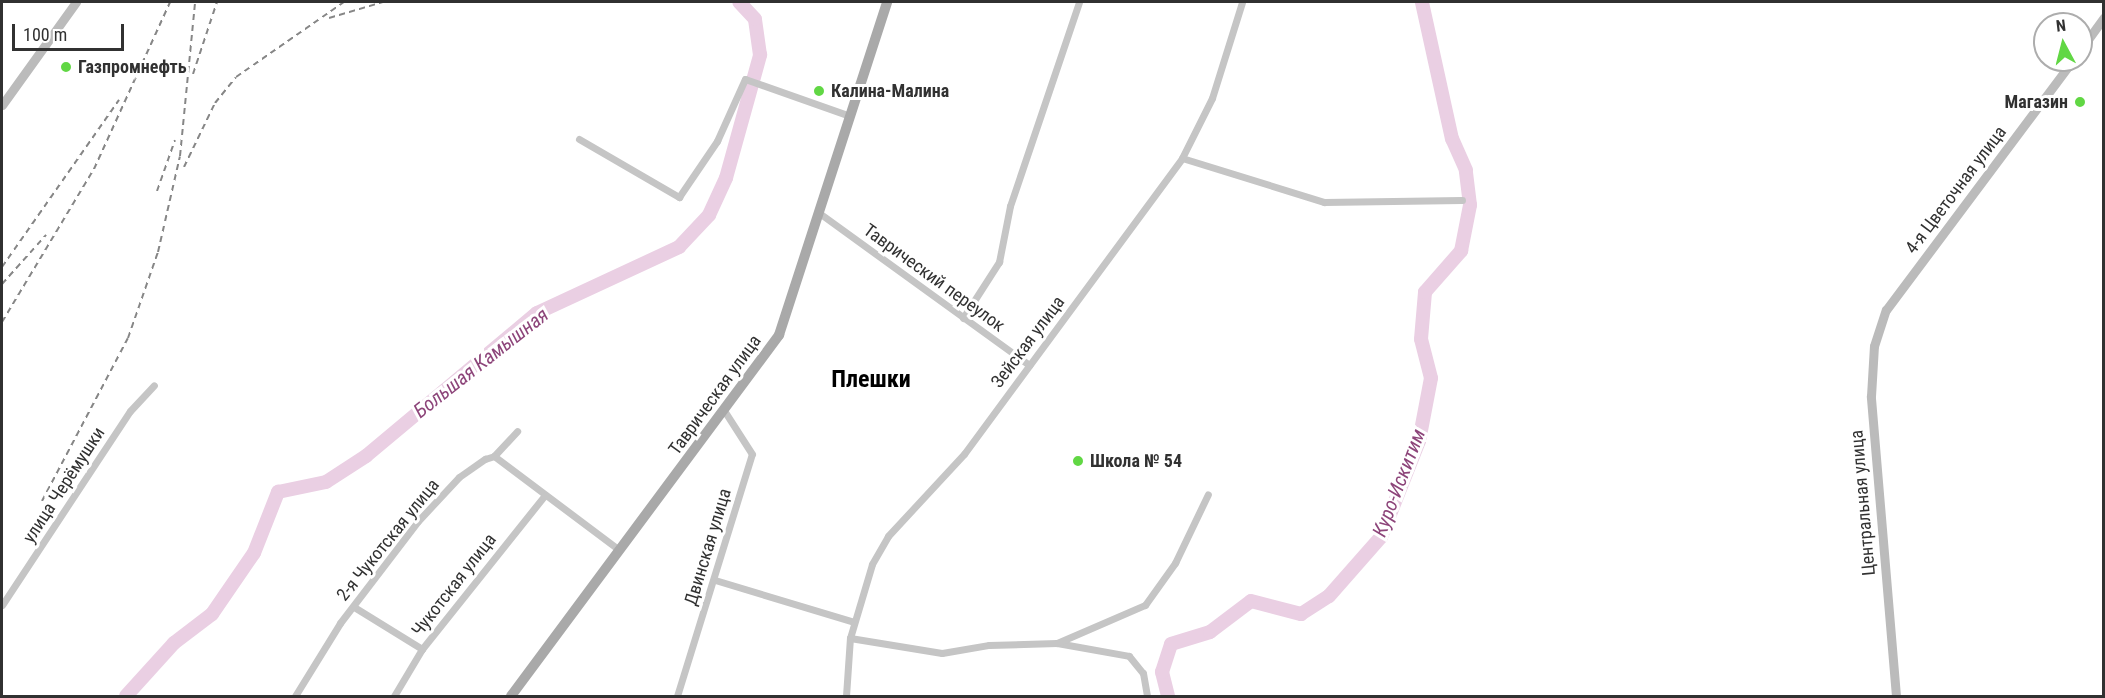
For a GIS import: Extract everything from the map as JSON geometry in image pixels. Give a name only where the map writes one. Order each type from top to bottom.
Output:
[{"type":"main road","name":"Таврическая улица","points":[[511,696],[618,549],[725,412],[779,335],[822,215],[850,116],[887,2]]},
{"type":"street","points":[[2,105],[76,2]]},
{"type":"street","points":[[963,318],[999,262],[1010,206],[1079,2]]},
{"type":"street","name":"Зейская улица","points":[[846,696],[850,638],[861,592],[888,536],[964,454],[1182,158],[1212,98],[1242,2]]},
{"type":"street","points":[[2093,32],[2103,17]]},
{"type":"street","name":"4-я Цветочная улица","points":[[1886,310],[2064,72]]},
{"type":"street","points":[[579,140],[679,197],[749,79],[850,116]]},
{"type":"street","points":[[1182,158],[1324,202],[1462,200]]},
{"type":"street","name":"Таврический переулок","points":[[822,215],[1029,365]]},
{"type":"street","name":"Центральная улица","points":[[1886,310],[1871,360],[1871,396],[1896,696]]},
{"type":"street","name":"улица Черёмушки","points":[[2,605],[130,411],[154,385]]},
{"type":"street","name":"Двинская улица","points":[[677,696],[716,580],[752,454],[725,412]]},
{"type":"street","name":"2-я Чукотская улица","points":[[295,696],[354,607],[459,477],[494,456],[517,431]]},
{"type":"street","points":[[494,456],[544,496],[618,549]]},
{"type":"street","points":[[1057,643],[1145,605],[1175,563],[1208,494]]},
{"type":"street","name":"Чукотская улица","points":[[394,696],[422,649],[544,496]]},
{"type":"street","points":[[716,580],[854,622]]},
{"type":"street","points":[[354,607],[422,649]]},
{"type":"street","points":[[850,638],[942,653],[1057,643],[1134,659],[1147,696]]},
{"type":"waterway","name":"Большая Камышная","points":[[126,696],[174,643],[212,614],[254,553],[278,492],[326,482],[366,456],[537,313],[679,247],[709,215],[726,178],[760,55],[755,19],[739,2]]},
{"type":"waterway","name":"Куро-Искитим","points":[[1168,696],[1162,672],[1171,644],[1210,632],[1251,601],[1301,614],[1329,596],[1381,537],[1419,441],[1431,378],[1421,339],[1425,292],[1461,251],[1470,205],[1466,170],[1452,139],[1422,2]]},
{"type":"railway","points":[[2,322],[94,169],[170,2]]},
{"type":"railway","points":[[42,501],[128,338],[158,252],[180,156],[195,2]]},
{"type":"railway","points":[[193,74],[217,2]]},
{"type":"railway","points":[[184,167],[215,103],[236,77],[344,2]]},
{"type":"railway","points":[[329,18],[383,2]]},
{"type":"railway","points":[[2,267],[119,100]]},
{"type":"railway","points":[[157,191],[175,140]]},
{"type":"railway","points":[[2,284],[46,235]]},
{"type":"place","name":"Газпромнефть","points":[[66,67]]},
{"type":"place","name":"Калина-Малина","points":[[819,91]]},
{"type":"place","name":"Магазин","points":[[2080,102]]},
{"type":"place","name":"Школа № 54","points":[[1078,461]]},
{"type":"district","name":"Плешки","points":[[871,380]]}]
